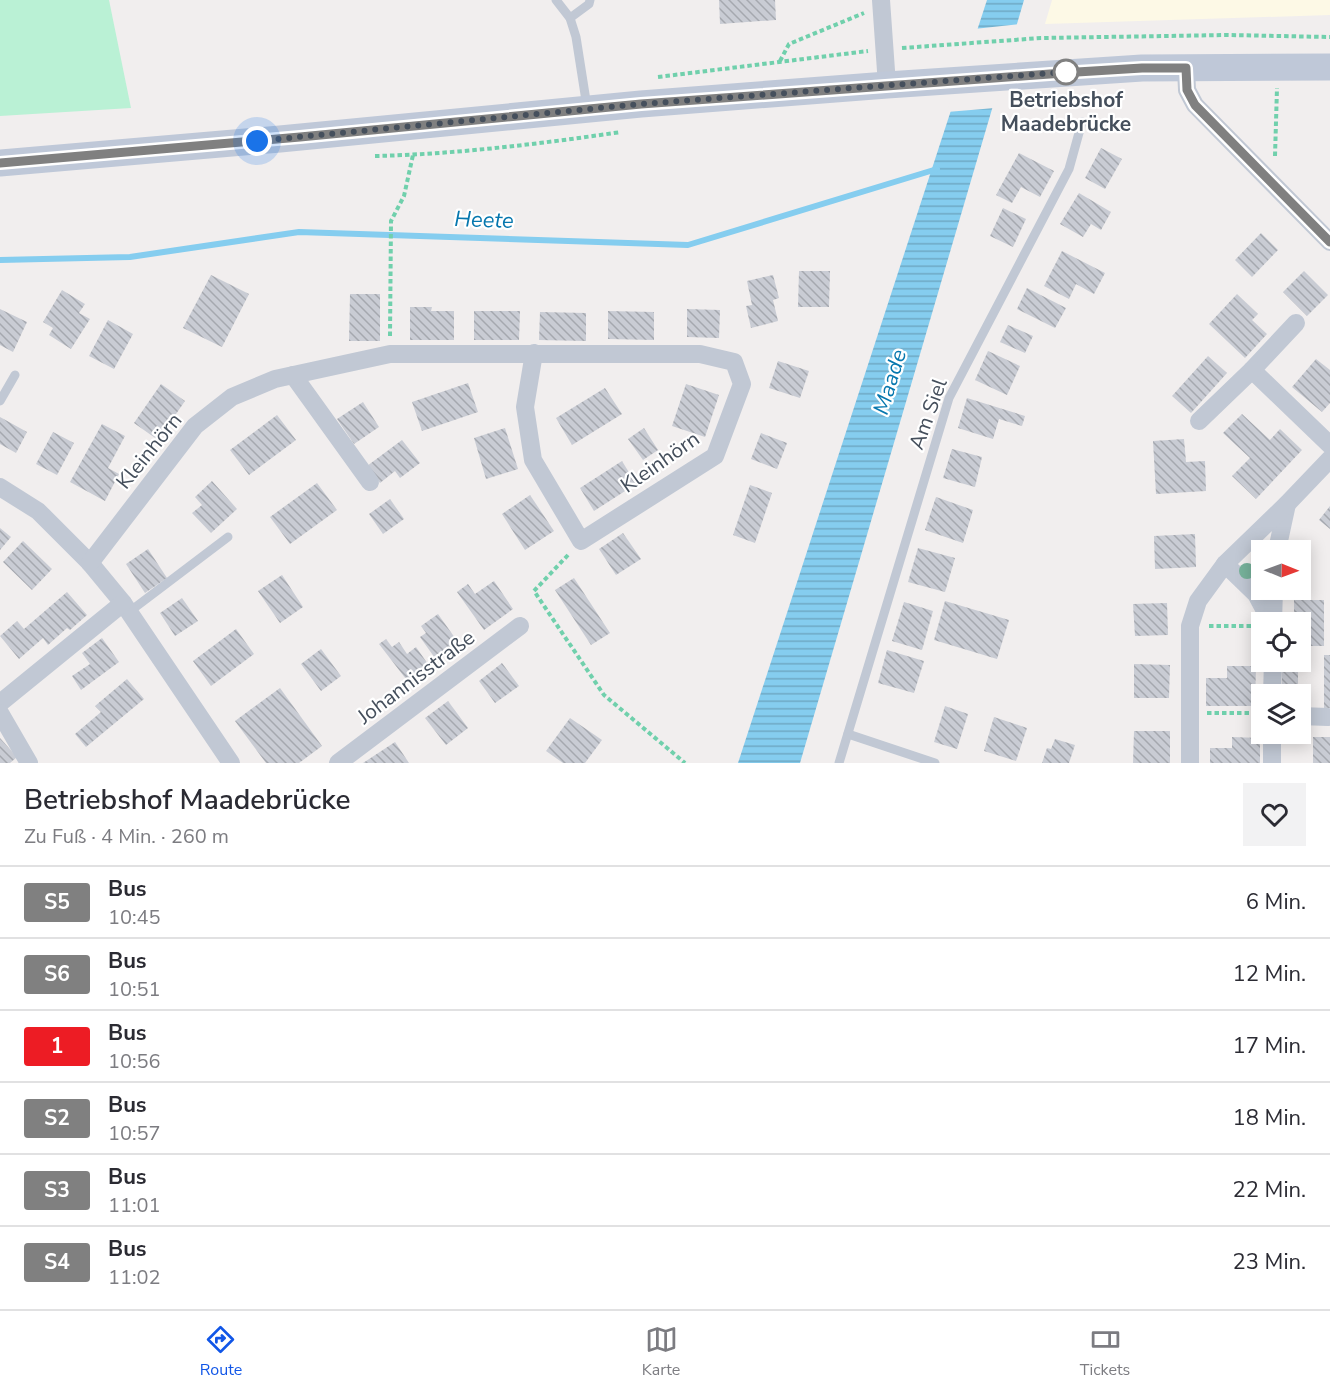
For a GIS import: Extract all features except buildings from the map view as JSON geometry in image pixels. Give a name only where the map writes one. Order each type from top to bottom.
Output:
[{"type":"main road","points":[[0,163],[292,138],[587,109],[937,81],[1142,68],[1330,67]]},
{"type":"street","points":[[881,3],[887,85]]},
{"type":"street","points":[[1186,68],[1187,90],[1195,105],[1330,242]]},
{"type":"street","points":[[1199,421],[1252,370],[1296,322]]},
{"type":"street","points":[[534,353],[525,407],[533,460],[581,542]]},
{"type":"street","name":"Kleinhörn","points":[[90,562],[195,426],[232,397],[275,379],[390,354],[700,354],[734,363],[742,384],[715,456],[581,542]]},
{"type":"street","points":[[1252,370],[1330,445]]},
{"type":"street","points":[[293,375],[370,482]]},
{"type":"street","points":[[1190,763],[1190,626],[1198,601],[1225,564],[1330,459]]},
{"type":"street","points":[[0,487],[38,511],[90,562],[126,608],[231,763]]},
{"type":"street","points":[[1280,540],[1287,504]]},
{"type":"street","points":[[1225,564],[1256,594],[1266,612]]},
{"type":"street","points":[[0,703],[126,608]]},
{"type":"street","name":"Johannisstraße","points":[[338,763],[520,627]]},
{"type":"street","points":[[0,713],[29,763]]},
{"type":"street","points":[[1311,716],[1328,717]]},
{"type":"street","points":[[1272,744],[1272,763]]},
{"type":"lane","points":[[556,0],[570,18],[576,37],[587,109]]},
{"type":"lane","points":[[570,18],[589,4],[590,0]]},
{"type":"lane","name":"Am Siel","points":[[839,763],[949,398],[1069,169],[1082,122]]},
{"type":"lane","points":[[0,401],[15,375]]},
{"type":"lane","points":[[126,608],[228,537]]},
{"type":"lane","points":[[848,734],[935,763]]},
{"type":"path","points":[[779,62],[789,44],[881,3]]},
{"type":"path","points":[[653,77],[885,49],[1041,38],[1196,35],[1330,37]]},
{"type":"path","points":[[1275,156],[1276,88]]},
{"type":"path","points":[[390,354],[391,221],[404,196],[413,155]]},
{"type":"path","points":[[581,542],[534,591],[604,694],[685,763]]},
{"type":"path","points":[[1190,626],[1251,626]]},
{"type":"path","points":[[1191,712],[1251,713]]},
{"type":"shaded area","points":[[1052,0],[1330,0],[1330,15],[1045,24]]},
{"type":"green space","points":[[0,0],[109,0],[131,108],[0,116]]},
{"type":"water","name":"Maade","points":[[987,0],[1024,0],[800,763],[738,763]]},
{"type":"pier","points":[[1020,24],[995,108],[947,112],[974,29]]},
{"type":"waterway","name":"Heete","points":[[0,260],[130,257],[299,232],[688,245],[937,169]]},
{"type":"bus line","name":"S5","points":[[0,163],[641,104],[1077,72],[1186,68],[1187,90],[1195,105],[1330,242]]},
{"type":"place","name":"Betriebshof Maadebrücke","points":[[1066,72]]},
{"type":"route","points":[[257,141],[641,104],[1066,72]]}]
